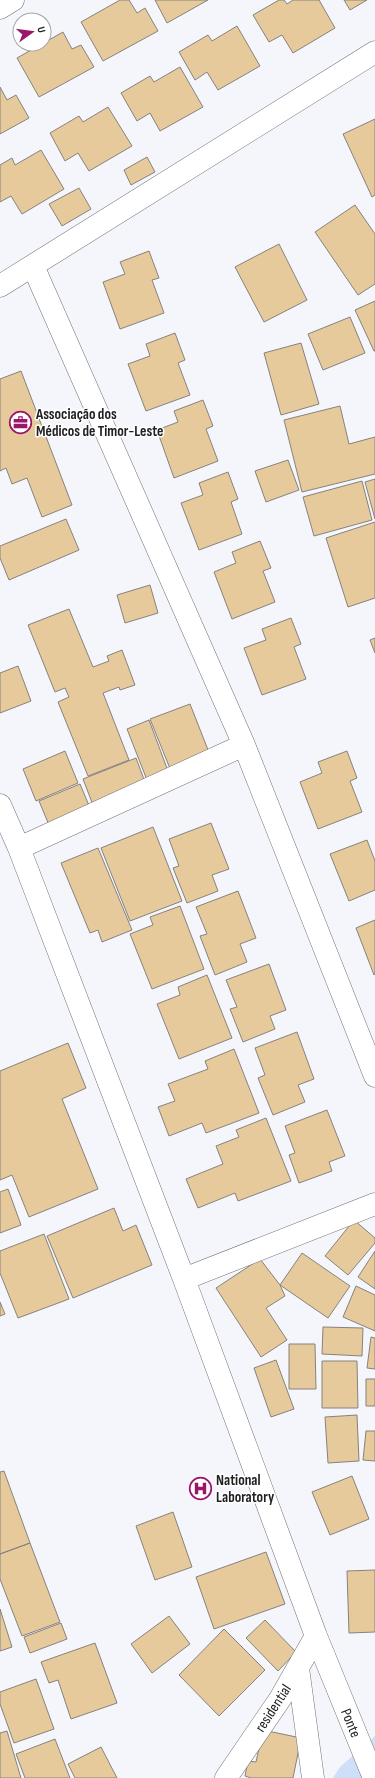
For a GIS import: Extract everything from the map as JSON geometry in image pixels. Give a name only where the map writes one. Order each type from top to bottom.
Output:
[{"type":"street","points":[[0,8],[13,0]]},
{"type":"street","points":[[0,286],[375,52]]},
{"type":"street","points":[[32,266],[244,745],[375,1076]]},
{"type":"street","points":[[19,848],[244,745]]},
{"type":"street","name":"Ponte","points":[[0,805],[19,848],[184,1279],[316,1636],[374,1778]]},
{"type":"street","points":[[184,1279],[375,1204]]},
{"type":"street","name":"residential","points":[[226,1778],[280,1699],[316,1636]]},
{"type":"street","points":[[298,1668],[313,1778]]},
{"type":"water","points":[[375,1736],[375,1778],[333,1778],[340,1767]]},
{"type":"building","points":[[120,0],[129,0],[137,13],[145,8],[158,31],[103,61],[81,22]]},
{"type":"building","points":[[155,0],[208,0],[167,23]]},
{"type":"building","points":[[279,0],[284,0],[287,4],[293,0],[319,0],[335,28],[293,53],[282,35],[269,42],[253,15]]},
{"type":"building","points":[[344,0],[367,0],[350,10]]},
{"type":"building","points":[[237,26],[260,66],[218,90],[207,72],[195,80],[179,52],[208,35],[212,41]]},
{"type":"building","points":[[63,32],[72,49],[81,45],[94,67],[39,97],[17,58],[28,52],[52,52],[52,38]]},
{"type":"building","points":[[180,67],[203,107],[160,131],[150,113],[137,121],[121,93],[150,76],[154,82]]},
{"type":"building","points":[[0,87],[7,100],[16,95],[29,118],[0,134]]},
{"type":"building","points":[[108,107],[132,146],[89,171],[78,153],[65,161],[50,133],[79,116],[83,122]]},
{"type":"building","points":[[375,119],[375,195],[372,197],[343,134]]},
{"type":"building","points":[[41,150],[64,189],[22,214],[11,196],[0,202],[0,165],[12,158],[15,165]]},
{"type":"building","points":[[147,157],[155,172],[131,185],[124,170]]},
{"type":"building","points":[[79,188],[91,209],[62,226],[49,204]]},
{"type":"building","points":[[355,205],[375,234],[375,284],[358,295],[315,232]]},
{"type":"building","points":[[279,244],[307,300],[264,322],[235,267]]},
{"type":"building","points":[[149,251],[159,278],[152,280],[164,313],[120,329],[103,282],[125,274],[120,262]]},
{"type":"building","points":[[375,301],[375,351],[374,351],[355,310]]},
{"type":"building","points":[[350,317],[365,353],[323,370],[308,334]]},
{"type":"building","points":[[175,333],[185,360],[178,363],[190,395],[146,411],[128,364],[150,356],[146,344]]},
{"type":"building","points":[[301,343],[319,404],[281,415],[264,353]]},
{"type":"building","name":"Associação dos Médicos de Timor-Leste","points":[[21,371],[72,505],[42,517],[27,478],[12,484],[6,468],[0,471],[0,379]]},
{"type":"building","points":[[203,400],[213,426],[206,429],[218,461],[174,478],[157,430],[178,422],[174,411]]},
{"type":"building","points":[[340,406],[349,444],[375,437],[375,474],[302,492],[284,420]]},
{"type":"building","points":[[288,460],[299,490],[266,502],[255,471]]},
{"type":"building","points":[[228,472],[238,499],[231,502],[242,534],[199,550],[181,503],[203,495],[199,483]]},
{"type":"building","points":[[375,479],[375,519],[365,482]]},
{"type":"building","points":[[362,481],[372,520],[314,536],[303,497]]},
{"type":"building","points":[[66,519],[79,550],[9,580],[0,558],[0,546]]},
{"type":"building","points":[[375,522],[375,598],[348,607],[326,538]]},
{"type":"building","points":[[260,541],[271,568],[263,571],[275,602],[232,619],[214,572],[236,563],[232,552]]},
{"type":"building","points":[[150,585],[158,613],[125,623],[117,595]]},
{"type":"building","points":[[69,609],[93,667],[109,661],[107,656],[122,650],[135,685],[120,690],[119,687],[103,693],[129,760],[88,776],[58,702],[69,697],[65,688],[55,692],[28,625]]},
{"type":"building","points":[[291,618],[301,644],[294,647],[306,679],[262,695],[244,648],[266,640],[262,629]]},
{"type":"building","points":[[375,638],[375,653],[370,640]]},
{"type":"building","points":[[18,666],[31,701],[0,713],[0,673]]},
{"type":"building","points":[[190,704],[210,755],[171,771],[150,719]]},
{"type":"building","points":[[149,720],[168,771],[147,780],[127,729]]},
{"type":"building","points":[[65,751],[78,783],[36,801],[23,769]]},
{"type":"building","points":[[347,751],[357,778],[350,781],[362,812],[318,829],[300,782],[322,773],[318,762]]},
{"type":"building","points":[[136,758],[146,785],[93,805],[83,779]]},
{"type":"building","points":[[80,784],[90,808],[49,825],[39,801]]},
{"type":"building","points":[[211,823],[229,869],[212,875],[218,891],[187,903],[173,868],[179,866],[169,839]]},
{"type":"building","points":[[153,827],[182,901],[130,921],[101,848]]},
{"type":"building","points":[[367,840],[375,861],[375,890],[349,901],[330,854]]},
{"type":"building","points":[[98,848],[132,930],[102,942],[98,930],[90,933],[61,863]]},
{"type":"building","points":[[238,891],[256,938],[240,944],[247,962],[215,975],[200,936],[207,934],[196,907]]},
{"type":"building","points":[[180,906],[204,969],[152,989],[130,934],[153,925],[150,917]]},
{"type":"building","points":[[375,920],[375,974],[374,975],[356,928]]},
{"type":"building","points":[[269,964],[286,1010],[270,1016],[275,1029],[243,1042],[230,1009],[237,1007],[226,980]]},
{"type":"building","points":[[207,975],[232,1038],[179,1059],[157,1004],[180,995],[178,987]]},
{"type":"building","points":[[297,1032],[314,1079],[298,1085],[305,1102],[273,1115],[258,1078],[265,1075],[255,1048]]},
{"type":"building","points":[[68,1043],[86,1088],[62,1099],[98,1189],[29,1217],[12,1175],[0,1180],[0,1071]]},
{"type":"building","points":[[234,1049],[259,1113],[206,1133],[202,1123],[169,1136],[158,1107],[175,1101],[168,1084],[208,1069],[205,1061]]},
{"type":"building","points":[[327,1110],[345,1156],[329,1162],[332,1171],[299,1183],[289,1155],[295,1153],[285,1126]]},
{"type":"building","points":[[266,1118],[291,1181],[238,1201],[235,1193],[198,1208],[186,1179],[223,1164],[216,1146],[239,1137],[236,1130]]},
{"type":"building","points":[[8,1189],[21,1225],[0,1233],[0,1192]]},
{"type":"building","points":[[114,1208],[123,1231],[136,1225],[152,1265],[73,1298],[47,1236]]},
{"type":"building","points":[[354,1220],[375,1238],[375,1243],[348,1275],[325,1256]]},
{"type":"building","points":[[44,1234],[69,1299],[18,1318],[0,1273],[0,1251]]},
{"type":"building","points":[[375,1251],[375,1289],[358,1277]]},
{"type":"building","points":[[302,1253],[350,1286],[328,1318],[280,1285]]},
{"type":"building","points":[[260,1259],[280,1285],[285,1296],[266,1308],[287,1340],[261,1357],[216,1288]]},
{"type":"building","points":[[356,1286],[375,1295],[375,1331],[343,1317]]},
{"type":"building","points":[[0,1302],[5,1314],[0,1316]]},
{"type":"building","points":[[323,1327],[363,1328],[362,1356],[322,1354]]},
{"type":"building","points":[[371,1337],[375,1338],[375,1369],[367,1368]]},
{"type":"building","points":[[289,1344],[315,1344],[316,1389],[289,1389]]},
{"type":"building","points":[[276,1360],[294,1409],[271,1417],[254,1368]]},
{"type":"building","points":[[322,1361],[357,1361],[358,1408],[322,1408]]},
{"type":"building","points":[[366,1379],[375,1379],[375,1406],[366,1406]]},
{"type":"building","points":[[357,1415],[359,1461],[328,1463],[325,1417]]},
{"type":"building","points":[[366,1431],[375,1431],[375,1461],[363,1460]]},
{"type":"building","points":[[4,1471],[30,1543],[0,1554],[0,1472]]},
{"type":"building","points":[[352,1476],[369,1519],[330,1535],[312,1492]]},
{"type":"building","points":[[173,1512],[192,1567],[155,1580],[136,1526]]},
{"type":"building","points":[[30,1543],[60,1622],[22,1636],[0,1579],[0,1554]]},
{"type":"building","points":[[266,1552],[285,1604],[214,1629],[196,1577]]},
{"type":"building","points":[[375,1570],[375,1632],[349,1633],[347,1571]]},
{"type":"building","points":[[0,1609],[12,1647],[0,1651]]},
{"type":"building","points":[[169,1616],[190,1644],[152,1673],[131,1644]]},
{"type":"building","points":[[265,1620],[296,1652],[278,1671],[246,1638]]},
{"type":"building","points":[[61,1623],[67,1639],[30,1653],[24,1637]]},
{"type":"building","points":[[224,1629],[265,1670],[219,1716],[179,1675]]},
{"type":"building","points":[[95,1643],[117,1703],[71,1719],[58,1680],[49,1683],[41,1662]]},
{"type":"building","points":[[36,1679],[54,1729],[14,1743],[0,1704],[0,1692]]},
{"type":"building","points":[[263,1730],[301,1738],[293,1778],[251,1778],[245,1776],[248,1761],[256,1762]]},
{"type":"building","points":[[7,1731],[21,1778],[0,1778],[0,1733]]},
{"type":"building","points":[[55,1739],[70,1778],[25,1778],[16,1754]]},
{"type":"building","points":[[101,1747],[117,1778],[75,1778],[68,1764]]},
{"type":"place","name":"Associação dos Médicos de Timor-Leste","points":[[20,423]]},
{"type":"place","name":"National Laboratory","points":[[201,1489]]}]
